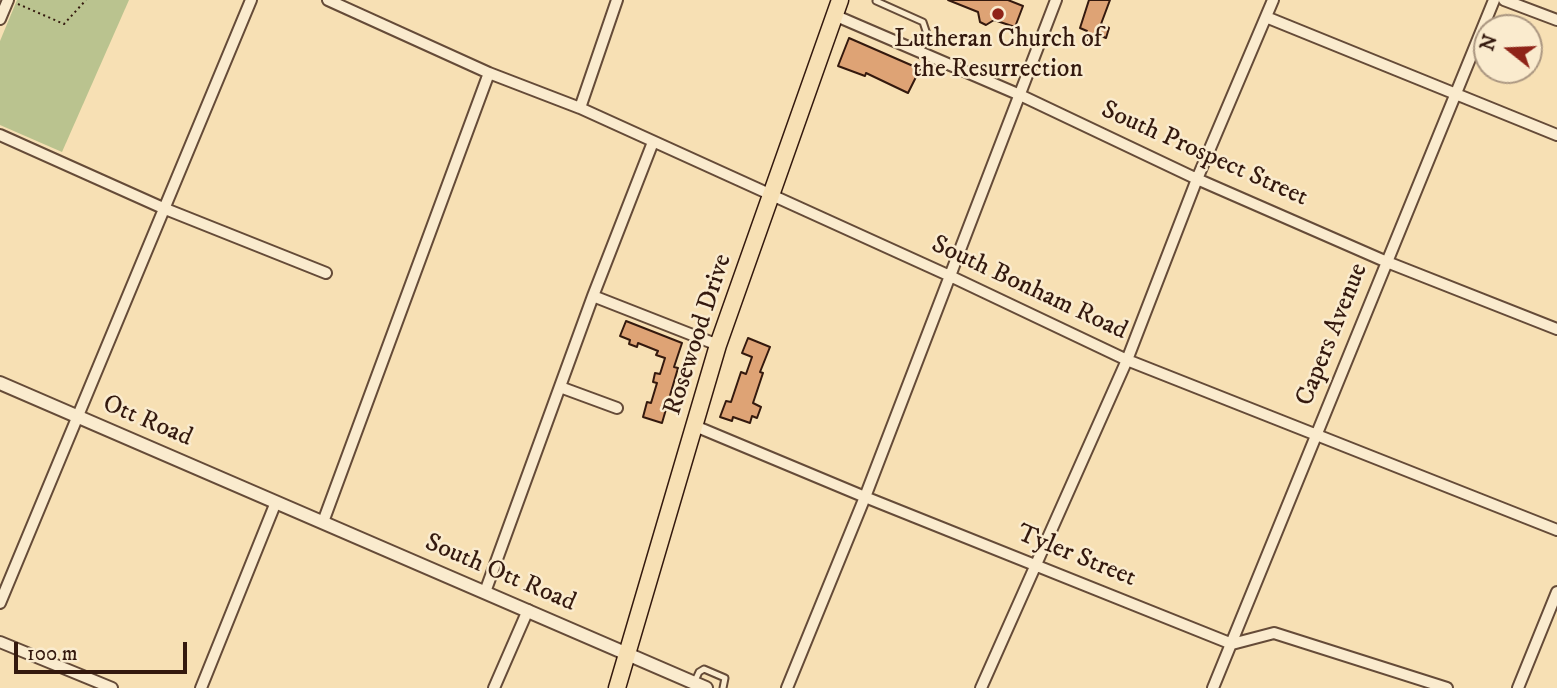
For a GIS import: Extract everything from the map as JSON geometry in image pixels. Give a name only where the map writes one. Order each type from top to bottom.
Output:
[{"type":"main road","name":"Rosewood Drive","points":[[617,688],[718,345],[837,7]]},
{"type":"street","points":[[0,19],[8,0]]},
{"type":"street","points":[[0,603],[251,0]]},
{"type":"street","name":"South Bonham Road","points":[[328,0],[489,73],[580,108],[1128,360],[1557,530]]},
{"type":"street","points":[[580,108],[617,0]]},
{"type":"street","points":[[787,688],[865,497],[1056,0]]},
{"type":"street","points":[[981,688],[1128,360],[1197,179],[1273,0]]},
{"type":"street","name":"Capers Avenue","points":[[1213,688],[1494,0]]},
{"type":"street","points":[[1504,0],[1557,20]]},
{"type":"street","name":"South Prospect Street","points":[[837,7],[920,52],[1020,95],[1197,179],[1387,262],[1557,329]]},
{"type":"street","points":[[1266,17],[1557,135]]},
{"type":"street","points":[[323,522],[489,73]]},
{"type":"street","points":[[0,135],[163,208],[326,274]]},
{"type":"street","points":[[485,592],[593,296],[653,142]]},
{"type":"street","points":[[593,296],[718,345]]},
{"type":"street","name":"Ott Road","points":[[0,383],[276,502]]},
{"type":"street","points":[[560,387],[617,408]]},
{"type":"street","name":"Tyler Street","points":[[695,426],[1232,644]]},
{"type":"street","points":[[201,688],[276,502]]},
{"type":"street","name":"South Ott Road","points":[[276,502],[700,685]]},
{"type":"street","points":[[1517,688],[1557,592]]},
{"type":"street","points":[[494,688],[528,610]]},
{"type":"street","points":[[1232,644],[1274,633],[1447,688]]},
{"type":"street","points":[[0,642],[112,688]]},
{"type":"lane","points":[[876,1],[923,22],[927,34],[920,52]]},
{"type":"lane","points":[[700,685],[699,672],[704,669],[723,676],[726,682],[723,688]]},
{"type":"path","points":[[8,0],[64,24],[86,0]]},
{"type":"green space","points":[[17,0],[129,0],[62,152],[0,125],[0,41]]},
{"type":"building","name":"Lutheran Church of the Resurrection","points":[[948,0],[1008,0],[1023,6],[1015,27],[994,20],[986,25],[980,22],[978,12]]},
{"type":"building","points":[[1089,0],[1110,0],[1101,24],[1109,28],[1106,38],[1096,34],[1094,42],[1084,39],[1087,31],[1080,28]]},
{"type":"building","points":[[849,38],[920,69],[908,93],[866,73],[865,76],[838,66]]},
{"type":"building","points":[[626,321],[682,343],[674,367],[678,368],[662,423],[643,417],[657,383],[653,382],[655,373],[660,374],[665,358],[656,355],[658,351],[638,343],[637,347],[629,344],[630,340],[620,336]]},
{"type":"building","points":[[748,338],[770,347],[760,372],[763,373],[753,403],[761,407],[757,418],[752,416],[750,423],[733,417],[732,421],[720,417],[726,401],[731,402],[741,372],[746,374],[752,357],[742,353]]},
{"type":"place","name":"Lutheran Church of the Resurrection","points":[[998,14]]}]
